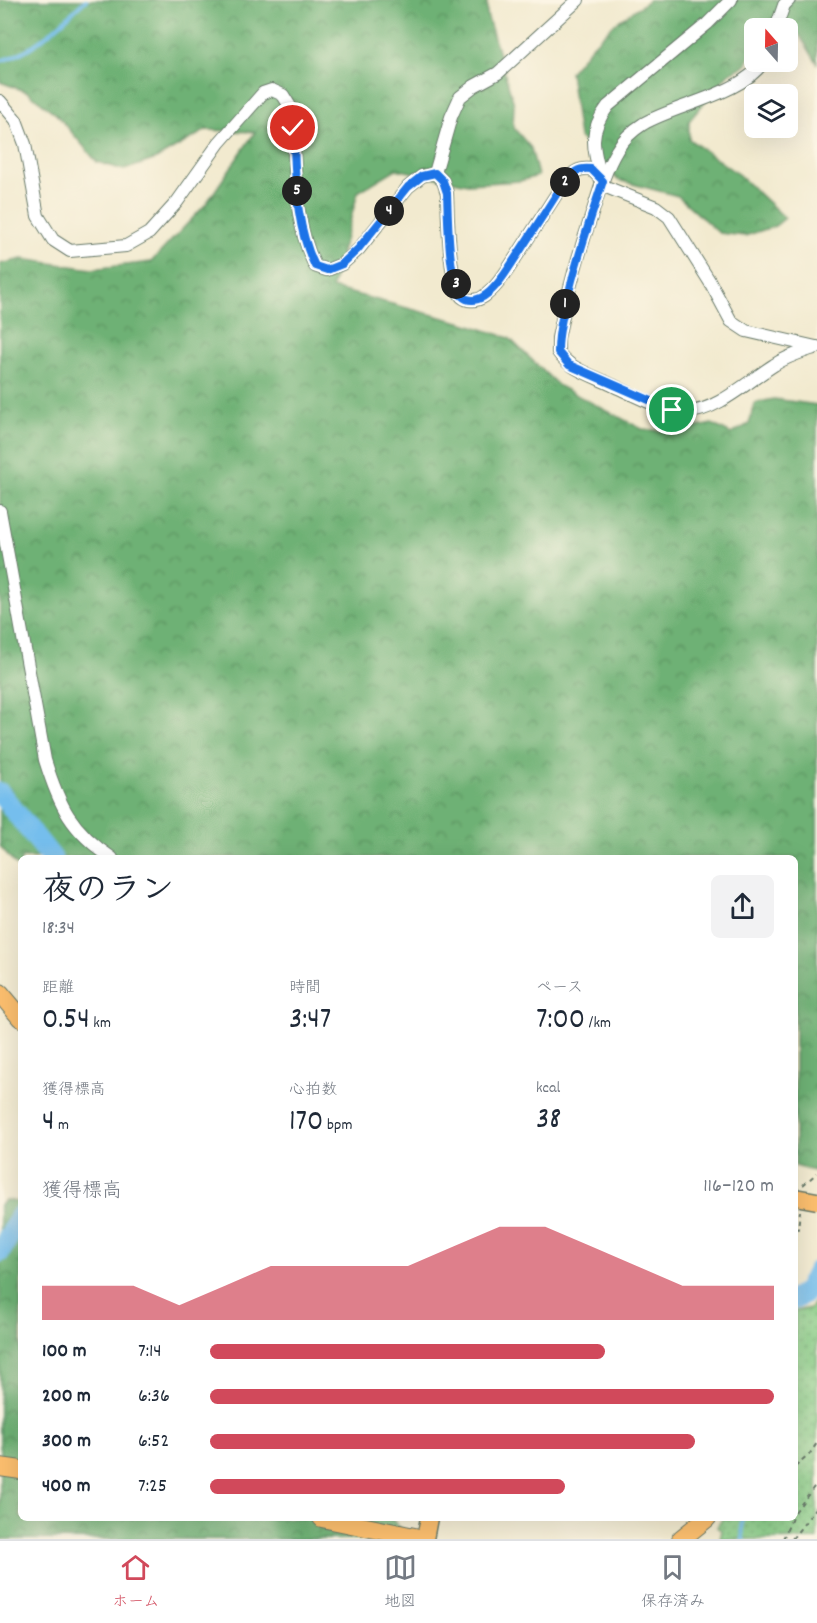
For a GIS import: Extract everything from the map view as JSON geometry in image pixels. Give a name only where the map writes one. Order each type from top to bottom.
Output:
[{"type":"highway","points":[[0,993],[18,1015]]},
{"type":"highway","points":[[0,1467],[18,1470]]},
{"type":"highway","points":[[337,1521],[424,1539]]},
{"type":"highway","points":[[681,1539],[703,1521]]},
{"type":"main road","points":[[798,1197],[817,1200]]},
{"type":"main road","points":[[424,1539],[428,1521]]},
{"type":"street","points":[[435,173],[460,97],[474,86],[498,73],[578,0]]},
{"type":"street","points":[[602,183],[594,152],[597,120],[608,106],[708,24],[731,0]]},
{"type":"street","points":[[779,18],[784,5],[789,0]]},
{"type":"street","points":[[755,72],[752,76],[644,124],[627,136],[617,149],[602,183],[580,249],[558,338],[558,352],[569,365],[672,410],[686,412],[702,410],[777,363],[817,347]]},
{"type":"street","points":[[0,100],[16,120],[25,144],[38,216],[53,240],[70,251],[126,246],[149,233],[177,202],[226,135],[263,93],[273,90],[283,95],[291,108],[299,214],[306,246],[315,266],[327,270],[342,264],[358,249],[408,187],[422,176],[435,173]]},
{"type":"street","points":[[435,173],[443,181],[447,193],[453,274],[463,297],[477,300],[488,294],[504,274],[563,184],[573,173],[582,168],[591,169],[602,183],[656,207],[669,218],[710,282],[731,321],[738,327],[817,347]]},
{"type":"street","points":[[0,511],[45,759],[53,785],[80,834],[107,855]]},
{"type":"path","points":[[798,1464],[809,1455],[817,1443]]},
{"type":"path","points":[[798,1507],[817,1483]]},
{"type":"path","points":[[792,1539],[817,1507]]},
{"type":"path","points":[[783,1539],[791,1521]]},
{"type":"green space","points":[[0,0],[487,0],[487,15],[514,104],[513,127],[531,148],[538,176],[520,181],[468,184],[396,169],[358,192],[332,288],[467,324],[509,338],[559,386],[642,429],[673,432],[712,424],[731,434],[749,424],[755,403],[774,399],[817,405],[817,1172],[798,1167],[798,855],[18,855],[18,867],[0,846],[0,264],[22,259],[92,269],[151,262],[206,204],[255,132],[206,130],[156,159],[124,170],[97,162],[57,115],[28,92],[0,82]]},
{"type":"green space","points":[[649,0],[817,0],[817,63],[798,33],[798,18],[744,18],[744,66],[728,74],[689,121],[689,139],[739,175],[785,218],[775,226],[745,236],[719,233],[678,196],[618,180],[579,137],[570,72],[613,25]]},
{"type":"green space","points":[[5,1200],[18,1202],[18,1521],[394,1521],[410,1539],[0,1539],[0,1205]]},
{"type":"green space","points":[[817,1299],[817,1539],[720,1539],[722,1531],[717,1527],[721,1521],[798,1521],[798,1310],[810,1308]]},
{"type":"waterway","points":[[0,61],[36,44],[86,0]]},
{"type":"waterway","points":[[0,793],[50,855]]},
{"type":"waterway","points":[[0,1252],[18,1220]]},
{"type":"waterway","points":[[798,1297],[807,1291],[817,1271]]},
{"type":"waterway","points":[[742,1521],[743,1539]]},
{"type":"route","points":[[293,128],[299,214],[306,246],[315,266],[327,270],[342,264],[358,249],[408,187],[422,176],[435,173],[443,181],[447,193],[453,274],[463,297],[470,300],[477,300],[488,294],[504,274],[563,184],[573,173],[582,168],[591,169],[603,181],[580,249],[558,338],[558,352],[569,365],[672,410]]}]
